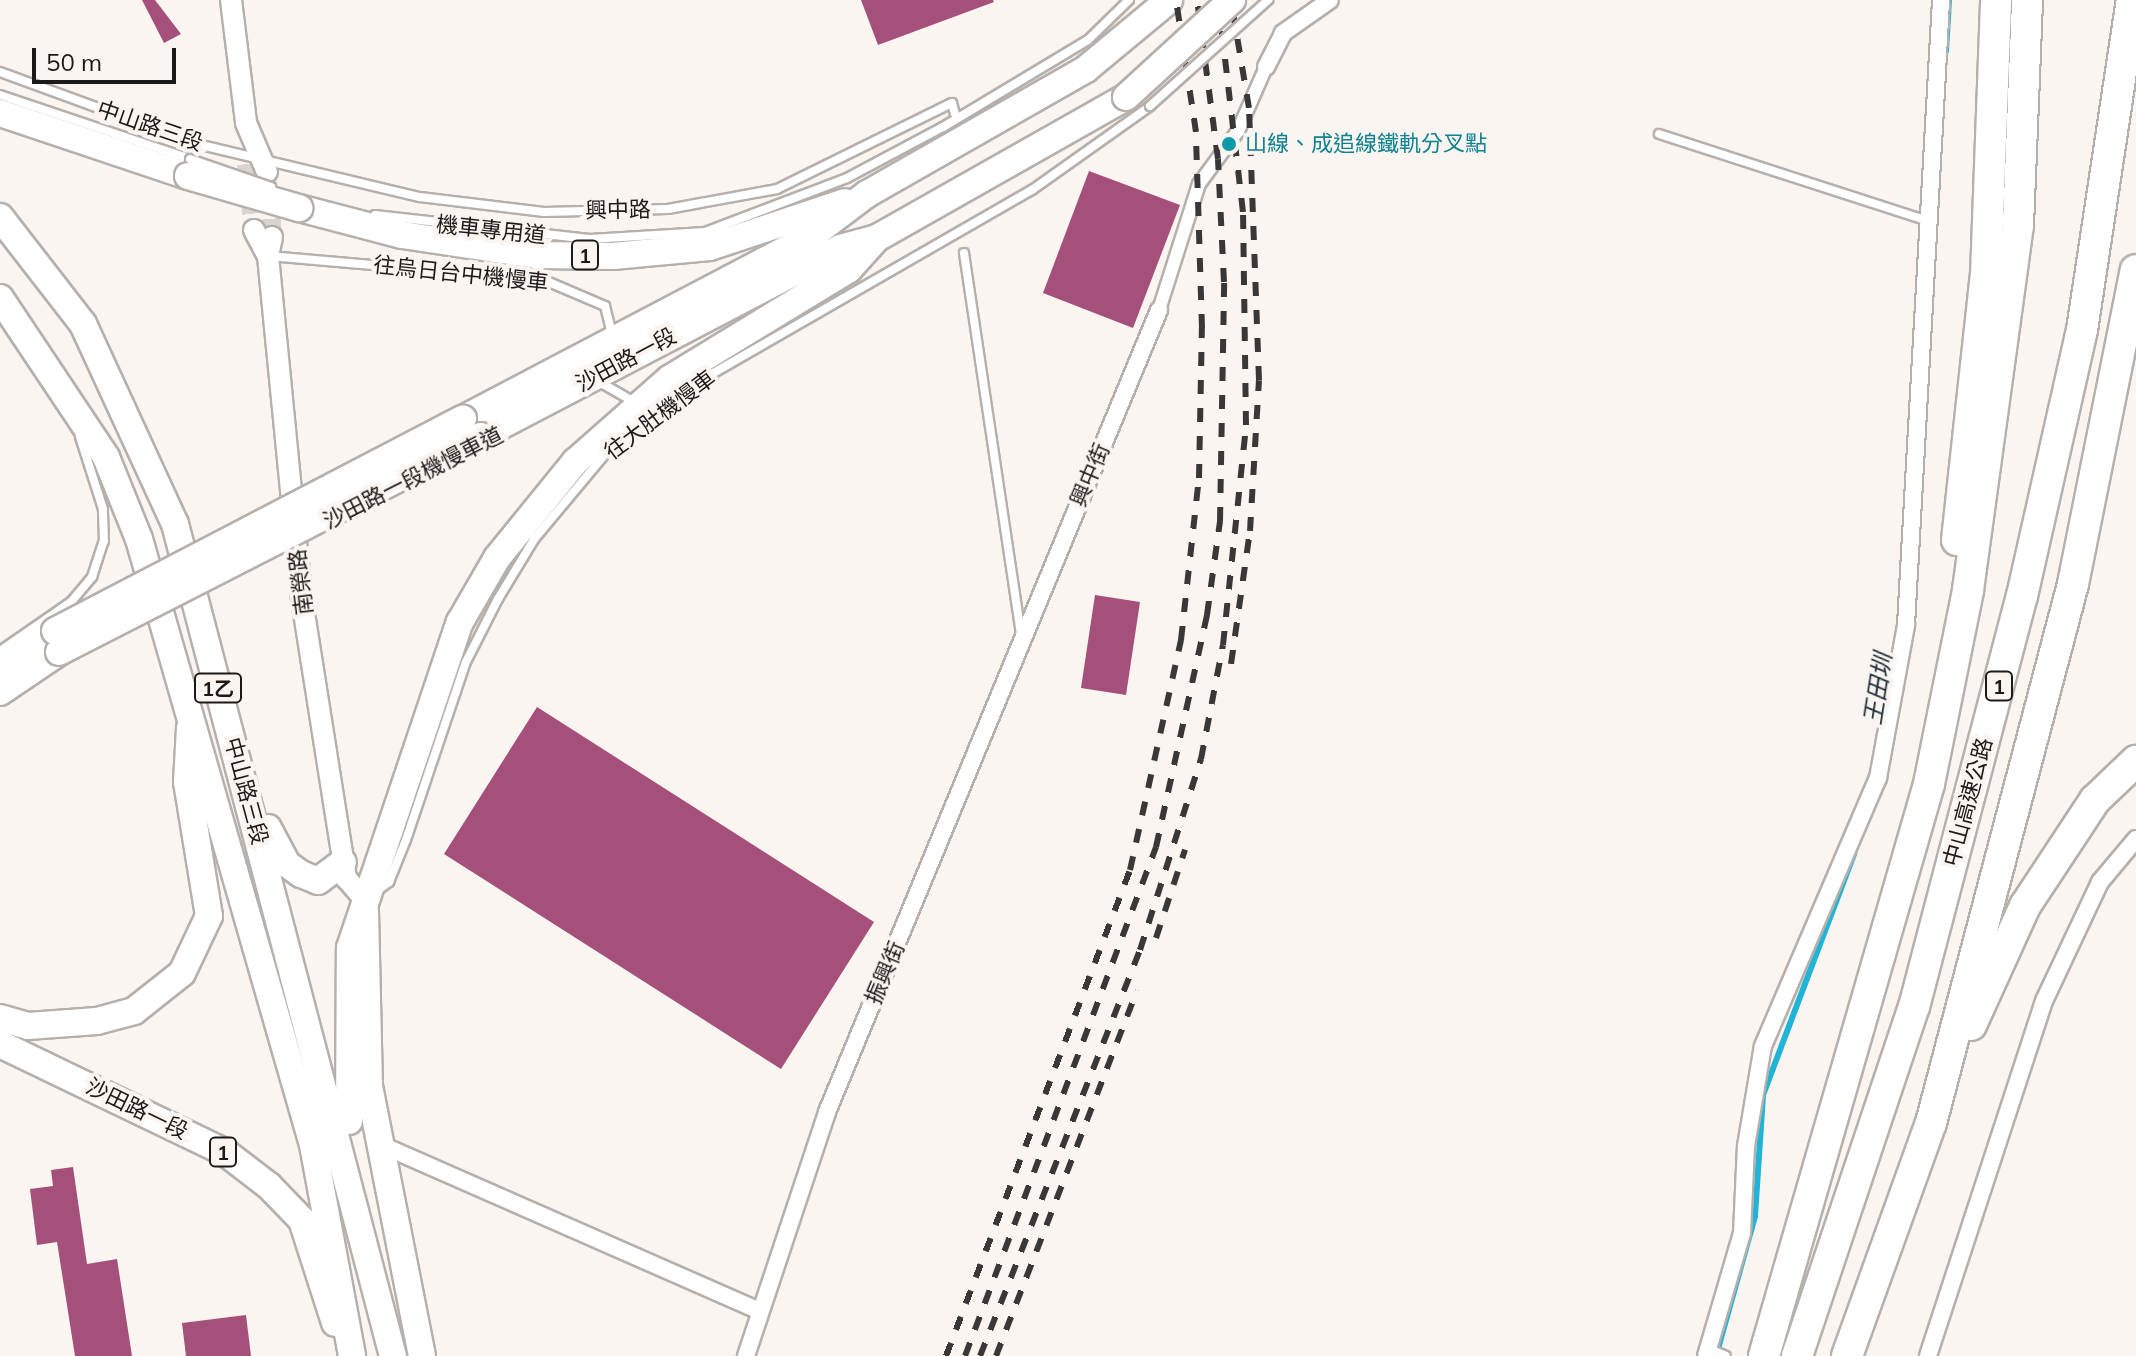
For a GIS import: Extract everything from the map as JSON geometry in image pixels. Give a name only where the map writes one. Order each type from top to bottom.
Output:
[{"type":"highway","points":[[1884,951],[1957,538],[1986,275],[1996,0]]},
{"type":"highway","points":[[1764,1356],[1884,951],[1929,784],[1989,469],[2018,226],[2027,0]]},
{"type":"highway","name":"中山高速公路","points":[[1797,1356],[1914,1007],[2022,596],[2082,330],[2132,0]]},
{"type":"highway","name":"中山高速公路","points":[[1847,1356],[1931,1123],[2073,584],[2136,270]]},
{"type":"highway","points":[[1931,1123],[2025,906],[2095,800],[2136,761]]},
{"type":"main road","name":"沙田路一段","points":[[476,432],[607,346],[810,237],[867,194],[1086,69],[1169,0]]},
{"type":"main road","name":"沙田路一段","points":[[0,667],[58,647],[840,248],[877,238],[1138,102],[1232,0]]},
{"type":"main road","name":"沙田路一段","points":[[0,113],[417,237],[536,255],[613,256],[710,247],[867,194]]},
{"type":"main road","name":"中山路三段","points":[[0,217],[83,324],[144,446],[175,524],[356,1196],[393,1356]]},
{"type":"main road","points":[[356,1196],[344,1074],[350,948],[364,899],[460,622],[529,514],[648,410],[669,379],[849,269],[877,238]]},
{"type":"main road","name":"中山路三段","points":[[0,298],[66,390],[106,457],[139,539],[191,704],[313,1145],[349,1356]]},
{"type":"main road","name":"沙田路一段","points":[[0,692],[58,647]]},
{"type":"main road","points":[[0,1015],[62,1027],[134,1011],[182,973],[199,946],[209,916],[187,782],[191,704]]},
{"type":"main road","points":[[244,786],[287,864],[318,881],[343,862]]},
{"type":"main road","points":[[364,899],[377,1143],[422,1356]]},
{"type":"main road","name":"沙田路一段","points":[[0,1044],[226,1153],[269,1186],[302,1220],[349,1356]]},
{"type":"street","points":[[231,0],[257,164]]},
{"type":"street","points":[[1159,310],[1199,184],[1238,131],[1283,33],[1330,0]]},
{"type":"street","points":[[1707,1353],[1742,1233],[1746,1146],[1763,1046],[1878,778],[1906,625],[1941,0]]},
{"type":"street","name":"南榮路","points":[[265,241],[301,594],[343,862],[364,899]]},
{"type":"street","name":"興中街","points":[[1021,640],[1159,310]]},
{"type":"street","name":"振興街","points":[[746,1356],[827,1112],[1001,707],[1021,640]]},
{"type":"street","points":[[1928,1356],[2044,1001],[2100,882],[2136,839]]},
{"type":"street","points":[[377,1143],[760,1311]]},
{"type":"lane","name":"機車專用道","points":[[295,201],[500,233],[590,239],[705,232],[847,178],[1088,40],[1129,0]]},
{"type":"lane","points":[[1138,102],[1268,0]]},
{"type":"lane","name":"中山路三段","points":[[0,72],[257,164]]},
{"type":"lane","points":[[0,95],[189,168]]},
{"type":"lane","name":"往大肚機慢車","points":[[648,410],[1064,171],[1138,102]]},
{"type":"lane","name":"興中路","points":[[257,164],[420,197],[544,212],[668,209],[777,189],[952,103],[955,114]]},
{"type":"lane","points":[[1659,134],[1929,221]]},
{"type":"lane","name":"往烏日台中機慢車","points":[[265,241],[544,280],[605,306],[613,322],[607,346]]},
{"type":"lane","points":[[964,253],[1021,640]]},
{"type":"lane","name":"沙田路一段機慢車道","points":[[476,432],[609,381],[648,410]]},
{"type":"lane","points":[[0,651],[71,602],[92,577],[104,541],[103,509],[66,390]]},
{"type":"lane","points":[[0,700],[58,647]]},
{"type":"lane","points":[[1707,1353],[1726,1356]]},
{"type":"building","points":[[142,0],[155,0],[181,34],[164,43]]},
{"type":"building","points":[[861,0],[993,0],[994,2],[878,45]]},
{"type":"building","points":[[1089,171],[1180,205],[1133,328],[1043,293]]},
{"type":"building","points":[[1095,595],[1140,602],[1126,695],[1081,688]]},
{"type":"building","points":[[537,707],[874,922],[781,1069],[444,854]]},
{"type":"building","points":[[73,1167],[87,1264],[117,1259],[132,1356],[75,1356],[57,1242],[37,1245],[30,1189],[53,1186],[51,1170]]},
{"type":"building","points":[[246,1315],[251,1356],[186,1356],[182,1323]]},
{"type":"waterway","name":"王田圳","points":[[1946,51],[1949,0]]},
{"type":"waterway","name":"王田圳","points":[[1716,1356],[1755,1216],[1763,1095],[1854,854]]},
{"type":"tunnel","points":[[247,164],[254,230]]},
{"type":"tunnel","points":[[268,189],[272,237]]},
{"type":"railway","points":[[946,1356],[1130,870],[1181,640],[1199,478],[1202,328],[1196,132],[1176,0]]},
{"type":"railway","points":[[965,1356],[1156,847],[1207,615],[1220,521],[1224,282],[1218,159],[1197,0]]},
{"type":"railway","points":[[980,1356],[1140,950],[1201,759],[1223,645],[1246,425],[1243,212],[1218,0]]},
{"type":"railway","points":[[1231,0],[1249,108],[1259,380],[1250,531],[1231,664]]},
{"type":"railway","points":[[1156,938],[1185,850]]},
{"type":"railway","points":[[996,1356],[1137,990]]},
{"type":"place","name":"山線、成追線鐵軌分叉點","points":[[1229,144]]}]
